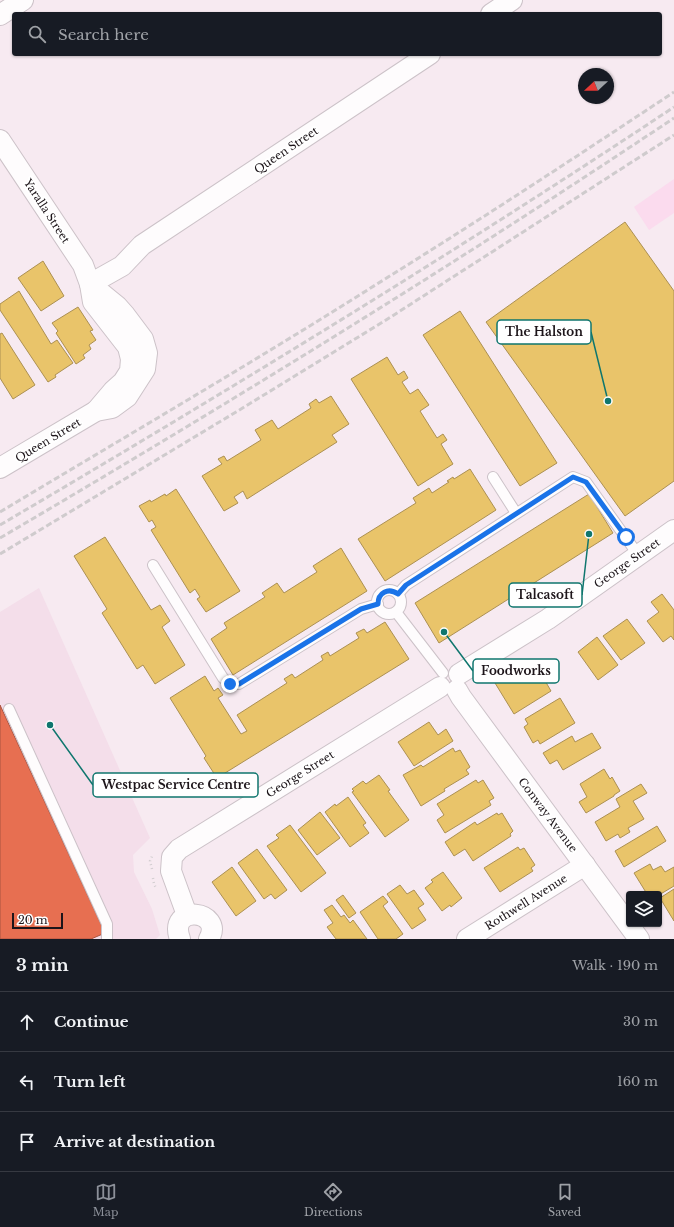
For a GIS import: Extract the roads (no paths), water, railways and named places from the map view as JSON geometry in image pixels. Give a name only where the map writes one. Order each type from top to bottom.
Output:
[{"type":"street","points":[[0,15],[23,0]]},
{"type":"street","points":[[494,12],[512,0]]},
{"type":"street","name":"Queen Street","points":[[0,468],[96,411],[112,408],[127,397],[145,369],[147,353],[143,339],[117,306],[90,284],[104,262],[115,254],[142,245],[427,56]]},
{"type":"street","name":"Yaralla Street","points":[[0,140],[83,265],[90,284]]},
{"type":"street","name":"George Street","points":[[188,915],[171,871],[172,856],[179,849],[548,619],[674,530]]},
{"type":"street","name":"Conway Avenue","points":[[450,681],[639,939]]},
{"type":"street","name":"Rothwell Avenue","points":[[467,939],[585,865]]},
{"type":"street","points":[[180,939],[178,928],[180,922],[188,915],[193,914],[199,914],[208,920],[212,930],[212,938]]},
{"type":"lane","points":[[493,476],[516,513]]},
{"type":"lane","points":[[398,594],[406,585],[573,477],[586,482],[639,556]]},
{"type":"lane","points":[[153,565],[223,678],[230,684],[239,684],[361,609],[378,604]]},
{"type":"lane","points":[[394,591],[398,594],[401,602],[400,607],[396,612],[390,614],[385,614],[381,611],[378,604],[378,598],[381,594],[394,591]]},
{"type":"lane","points":[[396,612],[450,681]]},
{"type":"lane","points":[[9,709],[107,924],[107,939]]},
{"type":"railway","points":[[0,512],[323,318],[408,265],[674,92]]},
{"type":"railway","points":[[0,525],[171,424],[424,268],[674,107]]},
{"type":"railway","points":[[0,538],[171,437],[340,333],[508,227],[674,118]]},
{"type":"railway","points":[[0,554],[386,320],[674,135]]},
{"type":"place","name":"The Halston","points":[[608,401]]},
{"type":"place","name":"Talcasoft","points":[[589,534]]},
{"type":"place","name":"Foodworks","points":[[444,632]]},
{"type":"place","name":"Westpac Service Centre","points":[[50,725]]}]
